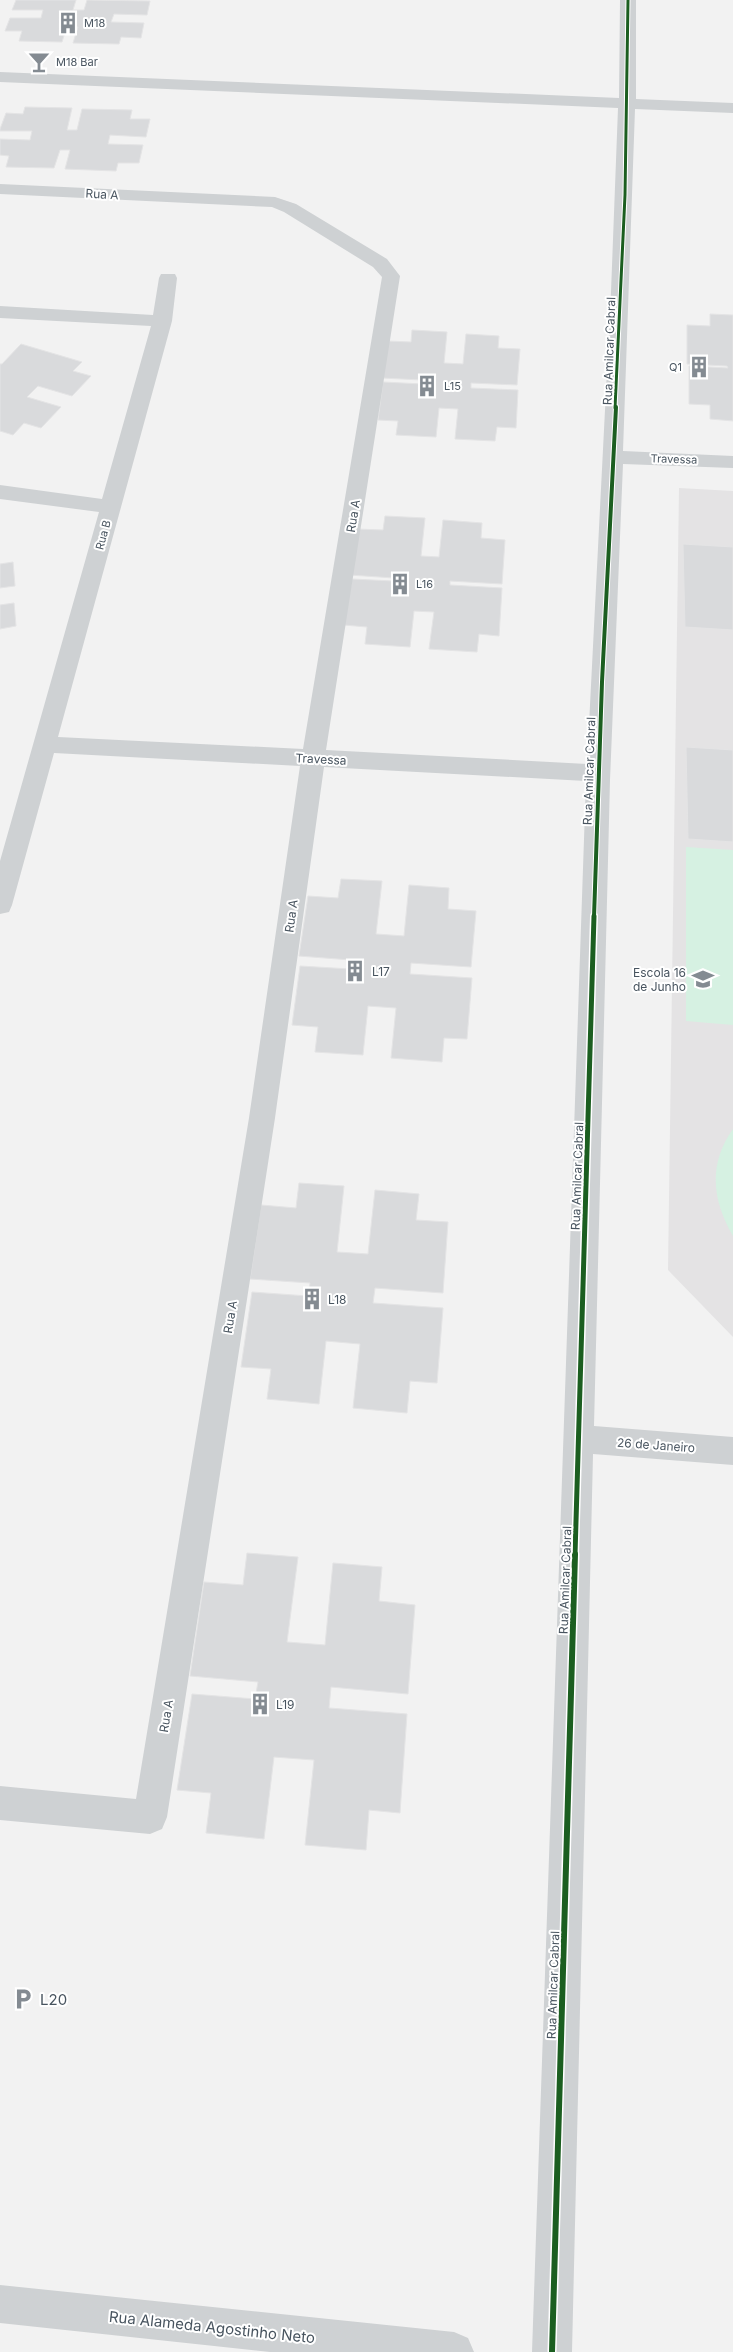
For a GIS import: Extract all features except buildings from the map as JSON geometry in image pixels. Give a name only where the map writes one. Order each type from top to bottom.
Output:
[{"type":"street","name":"Rua Amilcar Cabral","points":[[552,2352],[599,772],[615,457],[628,103],[628,0]]},
{"type":"street","points":[[0,77],[733,108]]},
{"type":"street","name":"Rua A","points":[[0,189],[275,202],[290,208],[380,263],[391,276],[313,759],[262,1118],[150,1817],[0,1803]]},
{"type":"street","name":"Rua B","points":[[0,905],[162,321],[168,278]]},
{"type":"street","points":[[0,312],[162,321]]},
{"type":"street","name":"Travessa","points":[[615,457],[733,462]]},
{"type":"street","points":[[0,474],[0,479]]},
{"type":"street","points":[[0,492],[110,507]]},
{"type":"street","name":"Travessa","points":[[44,744],[599,772]]},
{"type":"street","name":"26 de Janeiro","points":[[579,1439],[733,1451]]},
{"type":"street","name":"Rua Alameda Agostinho Neto","points":[[0,2304],[454,2352]]},
{"type":"shaded area","name":"Escola 16 de Junho","points":[[679,488],[733,491],[733,1337],[668,1270]]},
{"type":"green space","points":[[686,847],[733,850],[733,1025],[686,1021]]},
{"type":"green space","points":[[733,1129],[733,1236],[726,1223],[717,1196],[716,1169],[719,1155]]},
{"type":"cycle path","points":[[552,2352],[598,780],[625,195],[628,0]]},
{"type":"place","name":"M18","points":[[68,23]]},
{"type":"place","name":"M18 Bar","points":[[39,62]]},
{"type":"place","name":"Q1","points":[[699,367]]},
{"type":"place","name":"L15","points":[[427,386]]},
{"type":"place","name":"L16","points":[[400,584]]},
{"type":"place","name":"L17","points":[[355,971]]},
{"type":"place","name":"Escola 16 de Junho","points":[[703,979]]},
{"type":"place","name":"L18","points":[[312,1299]]},
{"type":"place","name":"L19","points":[[260,1704]]},
{"type":"place","name":"L20","points":[[23,1999]]}]
